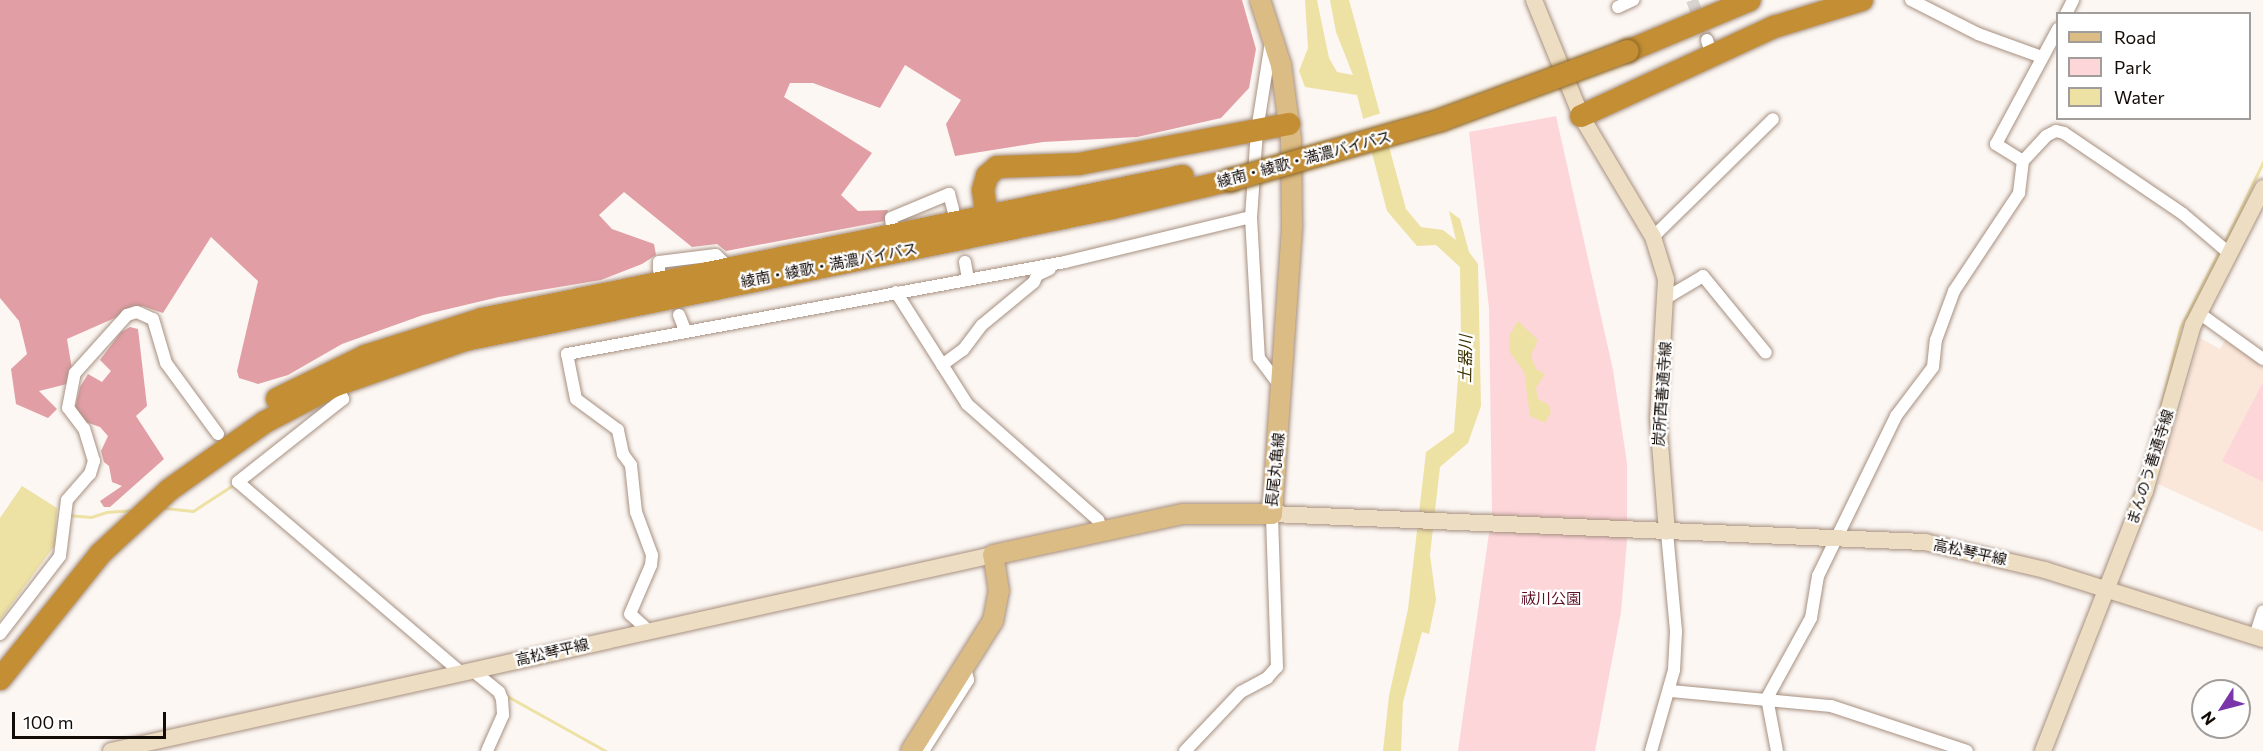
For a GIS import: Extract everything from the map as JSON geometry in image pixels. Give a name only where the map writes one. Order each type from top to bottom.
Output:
[{"type":"highway","name":"綾南・綾歌・満濃バイパス","points":[[1627,44],[1712,0]]},
{"type":"highway","name":"綾南・綾歌・満濃バイパス","points":[[0,679],[100,554],[165,484],[218,434],[314,379],[401,343],[482,319],[725,278],[1230,173],[1627,44],[1750,0]]},
{"type":"highway","points":[[1581,116],[1710,48],[1809,14],[1862,0]]},
{"type":"highway","points":[[988,224],[984,182],[997,167],[1079,164],[1289,124]]},
{"type":"highway","name":"綾南・綾歌・満濃バイパス","points":[[0,657],[90,544],[165,484],[265,422],[336,386],[465,340],[893,236],[988,224]]},
{"type":"main road","name":"長尾丸亀線","points":[[993,555],[1102,529],[1183,514],[1280,515],[1282,388],[1292,225],[1289,124],[1281,65],[1260,0]]},
{"type":"main road","name":"炭所西善通寺線","points":[[1534,0],[1581,116],[1653,237],[1666,279],[1658,429],[1666,532]]},
{"type":"main road","name":"まんのう善通寺線","points":[[2043,751],[2108,588],[2162,439],[2180,364],[2199,313],[2224,250],[2263,188]]},
{"type":"main road","points":[[1280,515],[1666,532]]},
{"type":"main road","name":"高松琴平線","points":[[1666,532],[1836,536],[1949,545],[2108,588],[2259,637]]},
{"type":"main road","name":"高松琴平線","points":[[111,751],[993,555]]},
{"type":"main road","points":[[911,751],[993,621],[998,602],[999,579],[993,555]]},
{"type":"street","points":[[1618,6],[1633,0]]},
{"type":"street","points":[[1911,0],[1978,34],[2042,57]]},
{"type":"street","points":[[2023,160],[1996,144],[2056,32]]},
{"type":"street","points":[[1272,35],[1257,130],[1251,217],[1259,358],[1282,388]]},
{"type":"street","points":[[1653,237],[1773,119]]},
{"type":"street","points":[[1777,751],[1767,698],[1811,618],[1818,576],[1896,416],[1933,368],[1936,340],[1954,291],[2019,193],[2023,160],[2046,136],[2056,131],[2064,134],[2183,214],[2224,250]]},
{"type":"street","points":[[893,236],[891,218],[949,194],[953,209]]},
{"type":"street","points":[[649,631],[630,614],[652,555],[636,512],[631,465],[623,454],[618,430],[576,399],[567,354],[1065,262],[1251,217]]},
{"type":"street","points":[[659,270],[658,262],[716,255],[725,278]]},
{"type":"street","points":[[965,262],[968,279]]},
{"type":"street","points":[[942,365],[963,350],[982,325],[1034,282],[1036,275],[1065,262]]},
{"type":"street","points":[[1666,298],[1703,276],[1709,293],[1766,353]]},
{"type":"street","points":[[896,292],[942,365],[981,420],[1098,520],[1102,529]]},
{"type":"street","points":[[0,634],[60,556],[67,500],[90,474],[94,461],[84,429],[68,408],[75,373],[127,315],[137,312],[153,319],[166,363],[218,434]]},
{"type":"street","points":[[2199,313],[2263,359]]},
{"type":"street","points":[[678,315],[686,332]]},
{"type":"street","points":[[336,386],[343,399],[238,482],[467,671],[500,692],[502,715],[487,751]]},
{"type":"street","points":[[1185,751],[1241,692],[1268,678],[1277,667],[1280,515]]},
{"type":"street","points":[[1651,751],[1671,691],[1676,631],[1666,532]]},
{"type":"street","points":[[2259,637],[2263,611]]},
{"type":"street","points":[[923,751],[968,680],[965,667]]},
{"type":"street","points":[[1671,691],[1767,698],[1831,706],[1967,751]]},
{"type":"shaded area","points":[[0,0],[1242,0],[1256,49],[1249,88],[1221,118],[1137,137],[1043,142],[955,156],[946,124],[961,100],[905,65],[880,108],[813,83],[790,83],[784,97],[872,153],[841,195],[858,211],[888,210],[885,221],[726,251],[717,244],[692,247],[624,192],[599,215],[612,229],[654,244],[656,255],[642,264],[601,280],[499,297],[423,315],[342,344],[288,375],[258,384],[239,378],[237,371],[258,281],[211,237],[163,313],[142,306],[67,339],[72,369],[67,384],[39,391],[57,409],[48,418],[16,404],[11,369],[27,354],[19,321],[0,298]]},
{"type":"shaded area","points":[[130,327],[138,329],[147,406],[136,416],[164,459],[110,507],[104,507],[100,501],[122,486],[112,482],[109,466],[104,462],[101,451],[108,436],[100,427],[80,420],[75,408],[80,387],[88,374],[102,382],[111,371],[100,360],[121,332]]},
{"type":"shaded area","points":[[2227,337],[2263,362],[2263,532],[2158,484],[2200,338],[2220,349]]},
{"type":"green space","name":"祓川公園","points":[[1556,116],[1613,370],[1627,463],[1627,541],[1621,612],[1595,751],[1458,751],[1492,512],[1489,308],[1469,132]]},
{"type":"green space","points":[[2263,382],[2263,482],[2222,461]]},
{"type":"water","name":"土器川","points":[[1305,0],[1317,0],[1329,58],[1337,72],[1353,75],[1336,32],[1330,0],[1349,0],[1406,209],[1421,227],[1443,230],[1456,240],[1449,211],[1460,219],[1469,252],[1478,264],[1481,406],[1468,443],[1440,467],[1430,555],[1436,600],[1429,634],[1422,632],[1403,702],[1401,751],[1383,751],[1389,696],[1408,609],[1426,452],[1454,432],[1461,337],[1460,267],[1436,245],[1417,246],[1387,211],[1357,95],[1305,87],[1299,71],[1308,48]]},
{"type":"water","points":[[1518,321],[1538,340],[1531,355],[1536,369],[1545,374],[1536,388],[1538,399],[1549,405],[1551,412],[1545,423],[1530,416],[1524,372],[1509,351],[1509,336]]},
{"type":"water","points":[[22,486],[57,508],[55,545],[0,620],[0,518]]},
{"type":"pier","points":[[1382,113],[1392,146],[1371,152],[1361,119]]},
{"type":"waterway","points":[[2223,245],[2263,162]]},
{"type":"waterway","points":[[2161,406],[2180,328],[2219,251]]},
{"type":"waterway","points":[[165,508],[193,511],[233,485],[236,487]]},
{"type":"waterway","points":[[67,515],[91,517],[106,512],[134,510]]},
{"type":"waterway","points":[[507,696],[606,751]]},
{"type":"tunnel","points":[[1692,0],[1707,40]]}]
